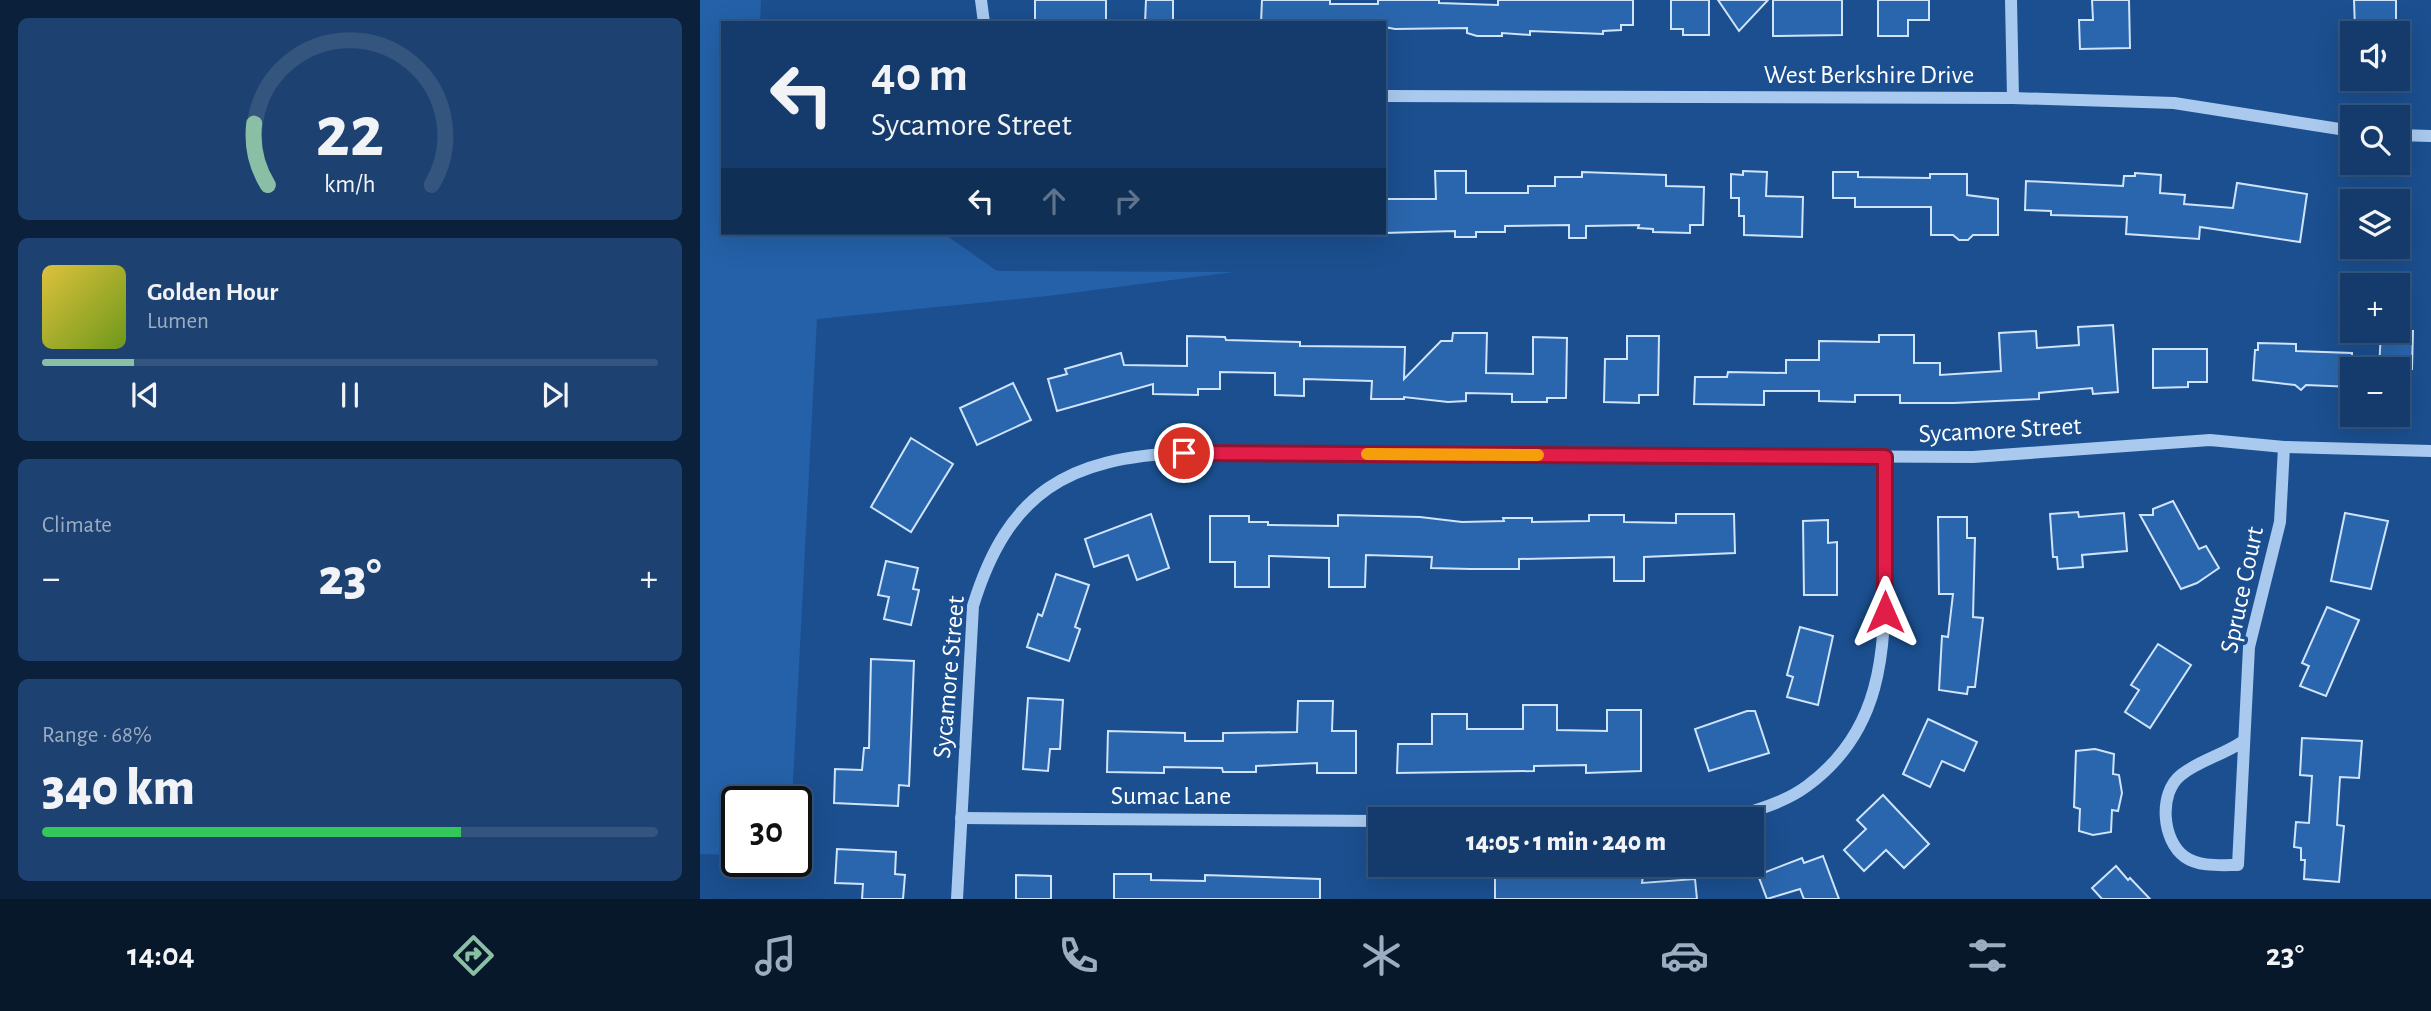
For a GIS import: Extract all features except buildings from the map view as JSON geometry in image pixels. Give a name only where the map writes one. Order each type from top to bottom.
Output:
[{"type":"street","points":[[981,0],[985,21]]},
{"type":"street","points":[[2011,0],[2013,98]]},
{"type":"street","name":"West Berkshire Drive","points":[[1386,96],[2013,98],[2174,103],[2340,129]]},
{"type":"street","points":[[2410,135],[2431,136]]},
{"type":"street","name":"Sycamore Street","points":[[957,899],[973,606],[985,566],[1002,534],[1024,510],[1048,488],[1092,466],[1132,455],[1184,453],[1973,457],[2210,440],[2284,447],[2431,451]]},
{"type":"street","name":"Spruce Court","points":[[2242,742],[2179,776],[2167,796],[2166,818],[2171,840],[2185,857],[2206,865],[2238,865],[2242,742],[2252,628],[2280,522],[2284,447]]},
{"type":"street","points":[[1764,808],[1776,804],[1808,785],[1847,747],[1871,703],[1885,638],[1885,457]]},
{"type":"street","name":"Sumac Lane","points":[[961,818],[1368,821]]},
{"type":"shaded area","points":[[700,0],[761,0],[760,21],[721,21],[721,235],[946,235],[997,271],[1234,272],[1048,296],[817,319],[793,786],[721,786],[721,855],[700,854]]},
{"type":"slow traffic","points":[[1367,454],[1538,455]]},
{"type":"route","points":[[1184,453],[1885,457],[1885,612]]}]
